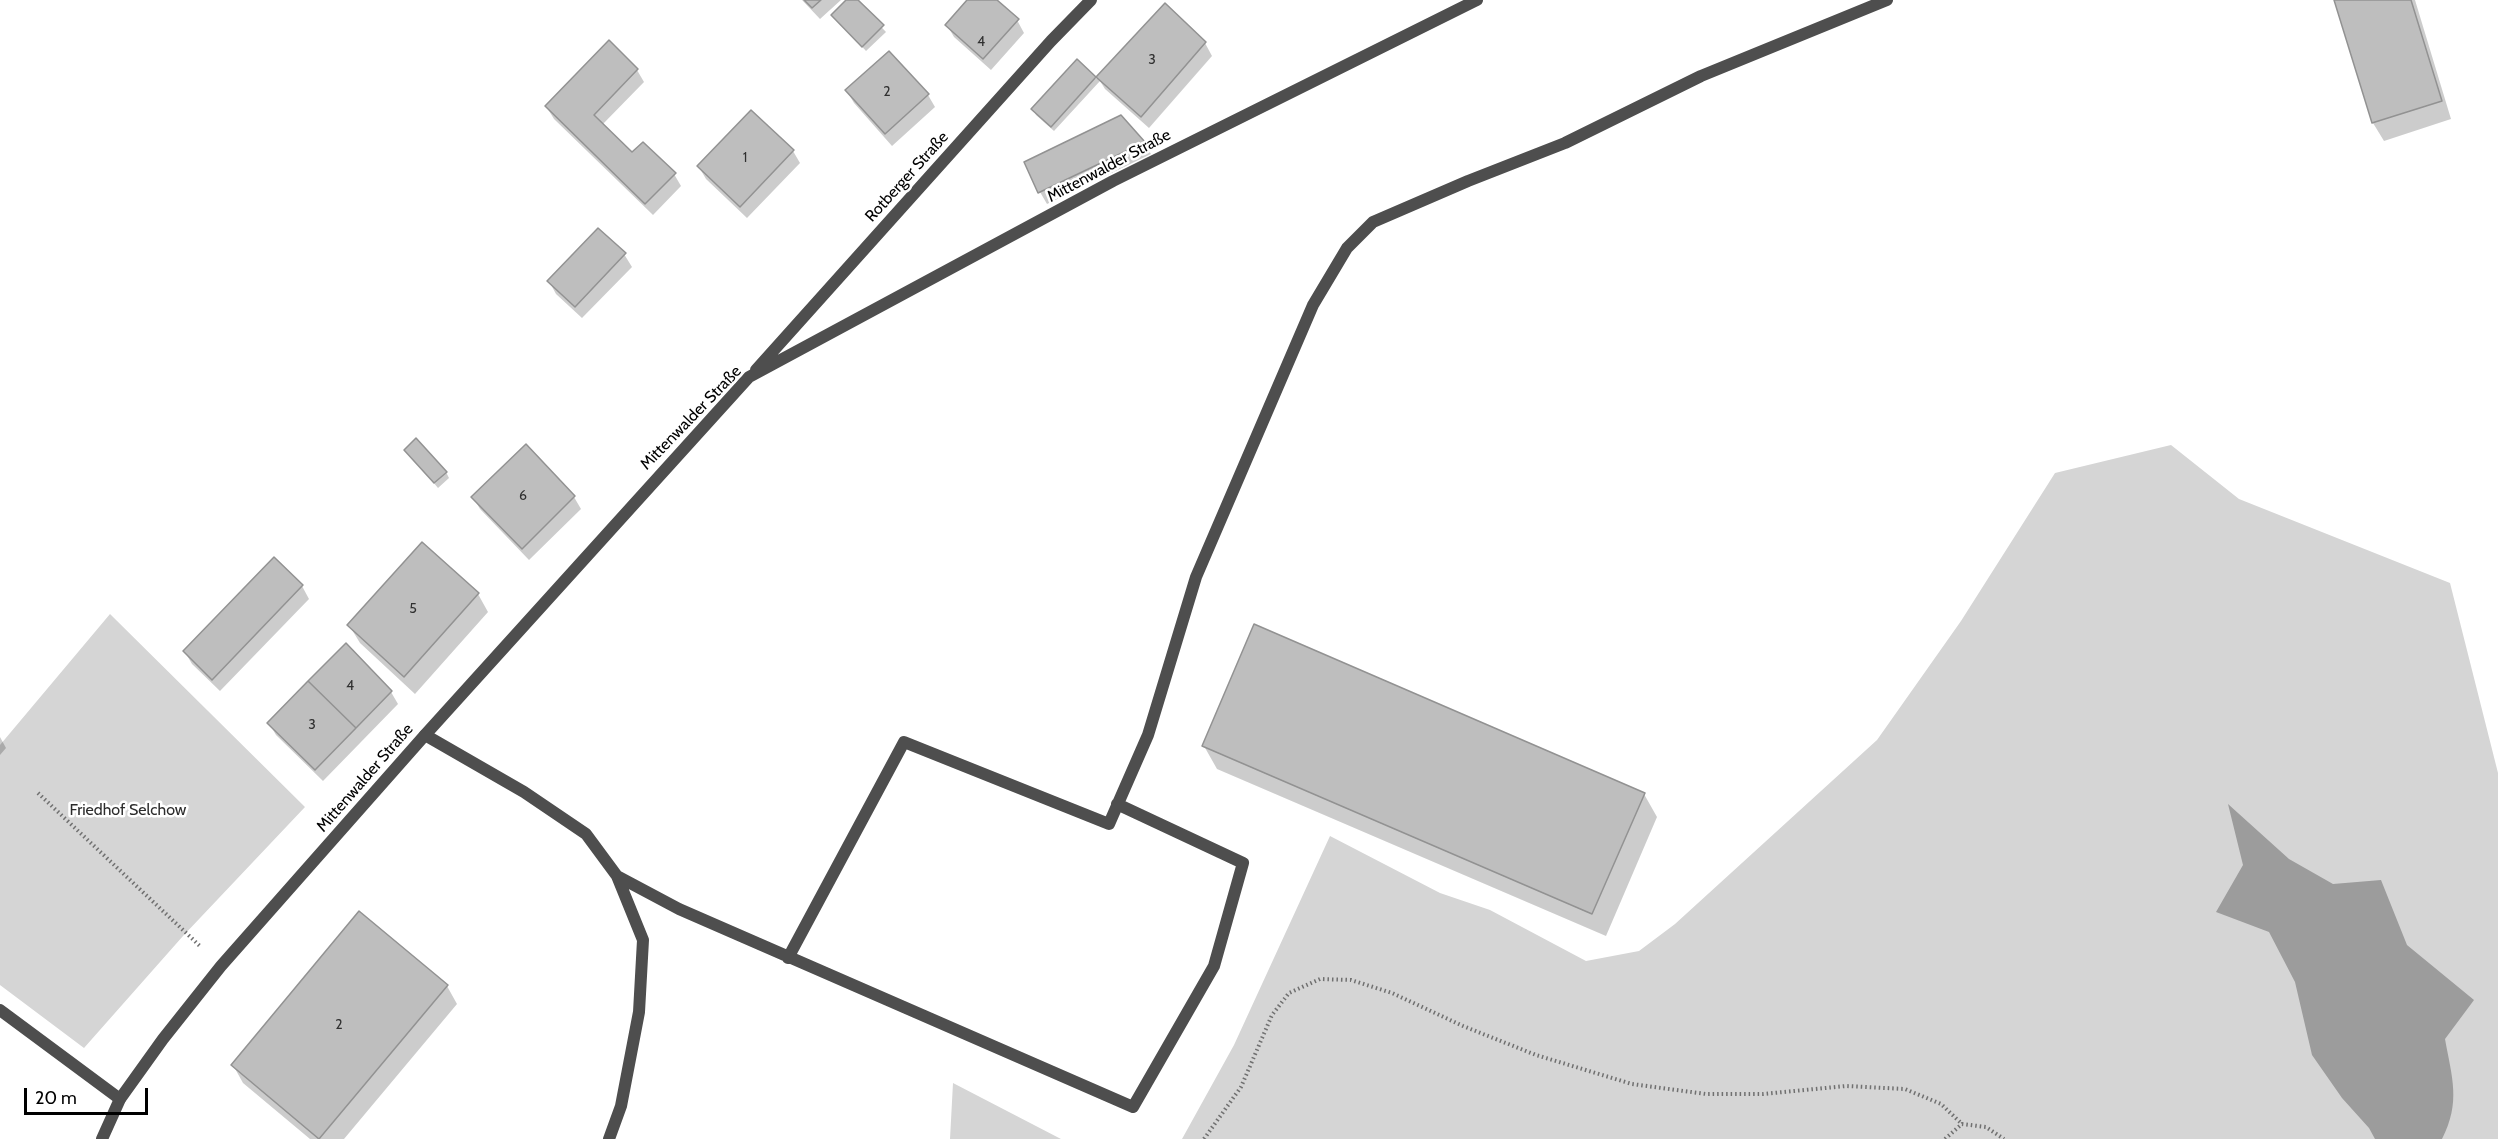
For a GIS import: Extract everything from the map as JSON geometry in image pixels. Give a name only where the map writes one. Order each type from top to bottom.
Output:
[{"type":"street","name":"Rotberger Straße","points":[[749,377],[1051,41],[1091,0]]},
{"type":"street","name":"Mittenwalder Straße","points":[[102,1139],[120,1099],[163,1039],[221,966],[425,735],[749,377],[1113,182],[1477,0]]},
{"type":"street","points":[[788,958],[904,742],[1109,824],[1148,735],[1196,577],[1312,305],[1347,248],[1373,222],[1565,143],[1701,76],[1887,0]]},
{"type":"street","points":[[425,735],[524,792],[586,834],[617,876],[643,940],[639,1012],[621,1106],[609,1139]]},
{"type":"street","points":[[617,876],[679,909],[788,958],[1133,1107],[1214,966],[1243,863],[1117,804]]},
{"type":"street","points":[[0,1010],[120,1099]]},
{"type":"path","points":[[38,793],[221,966]]},
{"type":"path","points":[[1203,1139],[1240,1087],[1272,1016],[1290,993],[1320,979],[1351,980],[1392,993],[1463,1026],[1536,1055],[1632,1084],[1706,1094],[1763,1094],[1846,1086],[1905,1089],[1941,1104],[1962,1124],[1986,1127],[2004,1139]]},
{"type":"path","points":[[1945,1139],[1962,1124]]},
{"type":"green space","points":[[2171,445],[2239,499],[2450,583],[2498,773],[2498,1139],[1182,1139],[1234,1045],[1330,836],[1440,893],[1490,910],[1586,961],[1639,951],[1675,924],[1877,740],[1961,621],[2055,473]]},
{"type":"green space","name":"Friedhof Selchow","points":[[110,614],[305,807],[183,936],[84,1048],[0,985],[0,745]]},
{"type":"green space","points":[[953,1083],[1061,1139],[950,1139]]},
{"type":"shaded area","points":[[2228,804],[2289,859],[2333,884],[2381,880],[2407,945],[2474,1000],[2445,1039],[2452,1078],[2453,1101],[2448,1126],[2442,1139],[2375,1139],[2369,1128],[2342,1098],[2312,1055],[2295,982],[2269,932],[2216,912],[2243,865]]},
{"type":"building","points":[[804,0],[821,0],[812,8]]},
{"type":"building","points":[[846,0],[858,0],[884,25],[862,47],[831,15]]},
{"type":"building","points":[[967,0],[997,0],[1019,19],[983,59],[945,25]]},
{"type":"building","points":[[2334,0],[2411,0],[2442,101],[2372,123]]},
{"type":"building","points":[[1165,3],[1206,42],[1141,117],[1096,77]]},
{"type":"building","points":[[609,40],[638,69],[594,115],[632,152],[643,142],[676,173],[645,204],[545,106]]},
{"type":"building","points":[[889,51],[929,94],[885,134],[845,90]]},
{"type":"building","points":[[1077,59],[1096,77],[1051,127],[1031,109]]},
{"type":"building","points":[[751,110],[794,150],[740,207],[697,166]]},
{"type":"building","points":[[1121,115],[1145,142],[1038,193],[1024,162]]},
{"type":"building","points":[[598,228],[626,253],[575,307],[547,281]]},
{"type":"building","points":[[416,438],[447,472],[434,483],[404,450]]},
{"type":"building","points":[[526,444],[575,496],[522,549],[471,497]]},
{"type":"building","points":[[422,542],[479,593],[404,677],[347,625]]},
{"type":"building","points":[[274,557],[303,585],[212,680],[183,651]]},
{"type":"building","points":[[1254,624],[1645,793],[1592,914],[1202,746]]},
{"type":"building","points":[[346,643],[392,691],[356,728],[308,681]]},
{"type":"building","points":[[308,681],[356,728],[315,770],[267,723]]},
{"type":"building","points":[[359,911],[448,985],[319,1139],[231,1065]]}]
